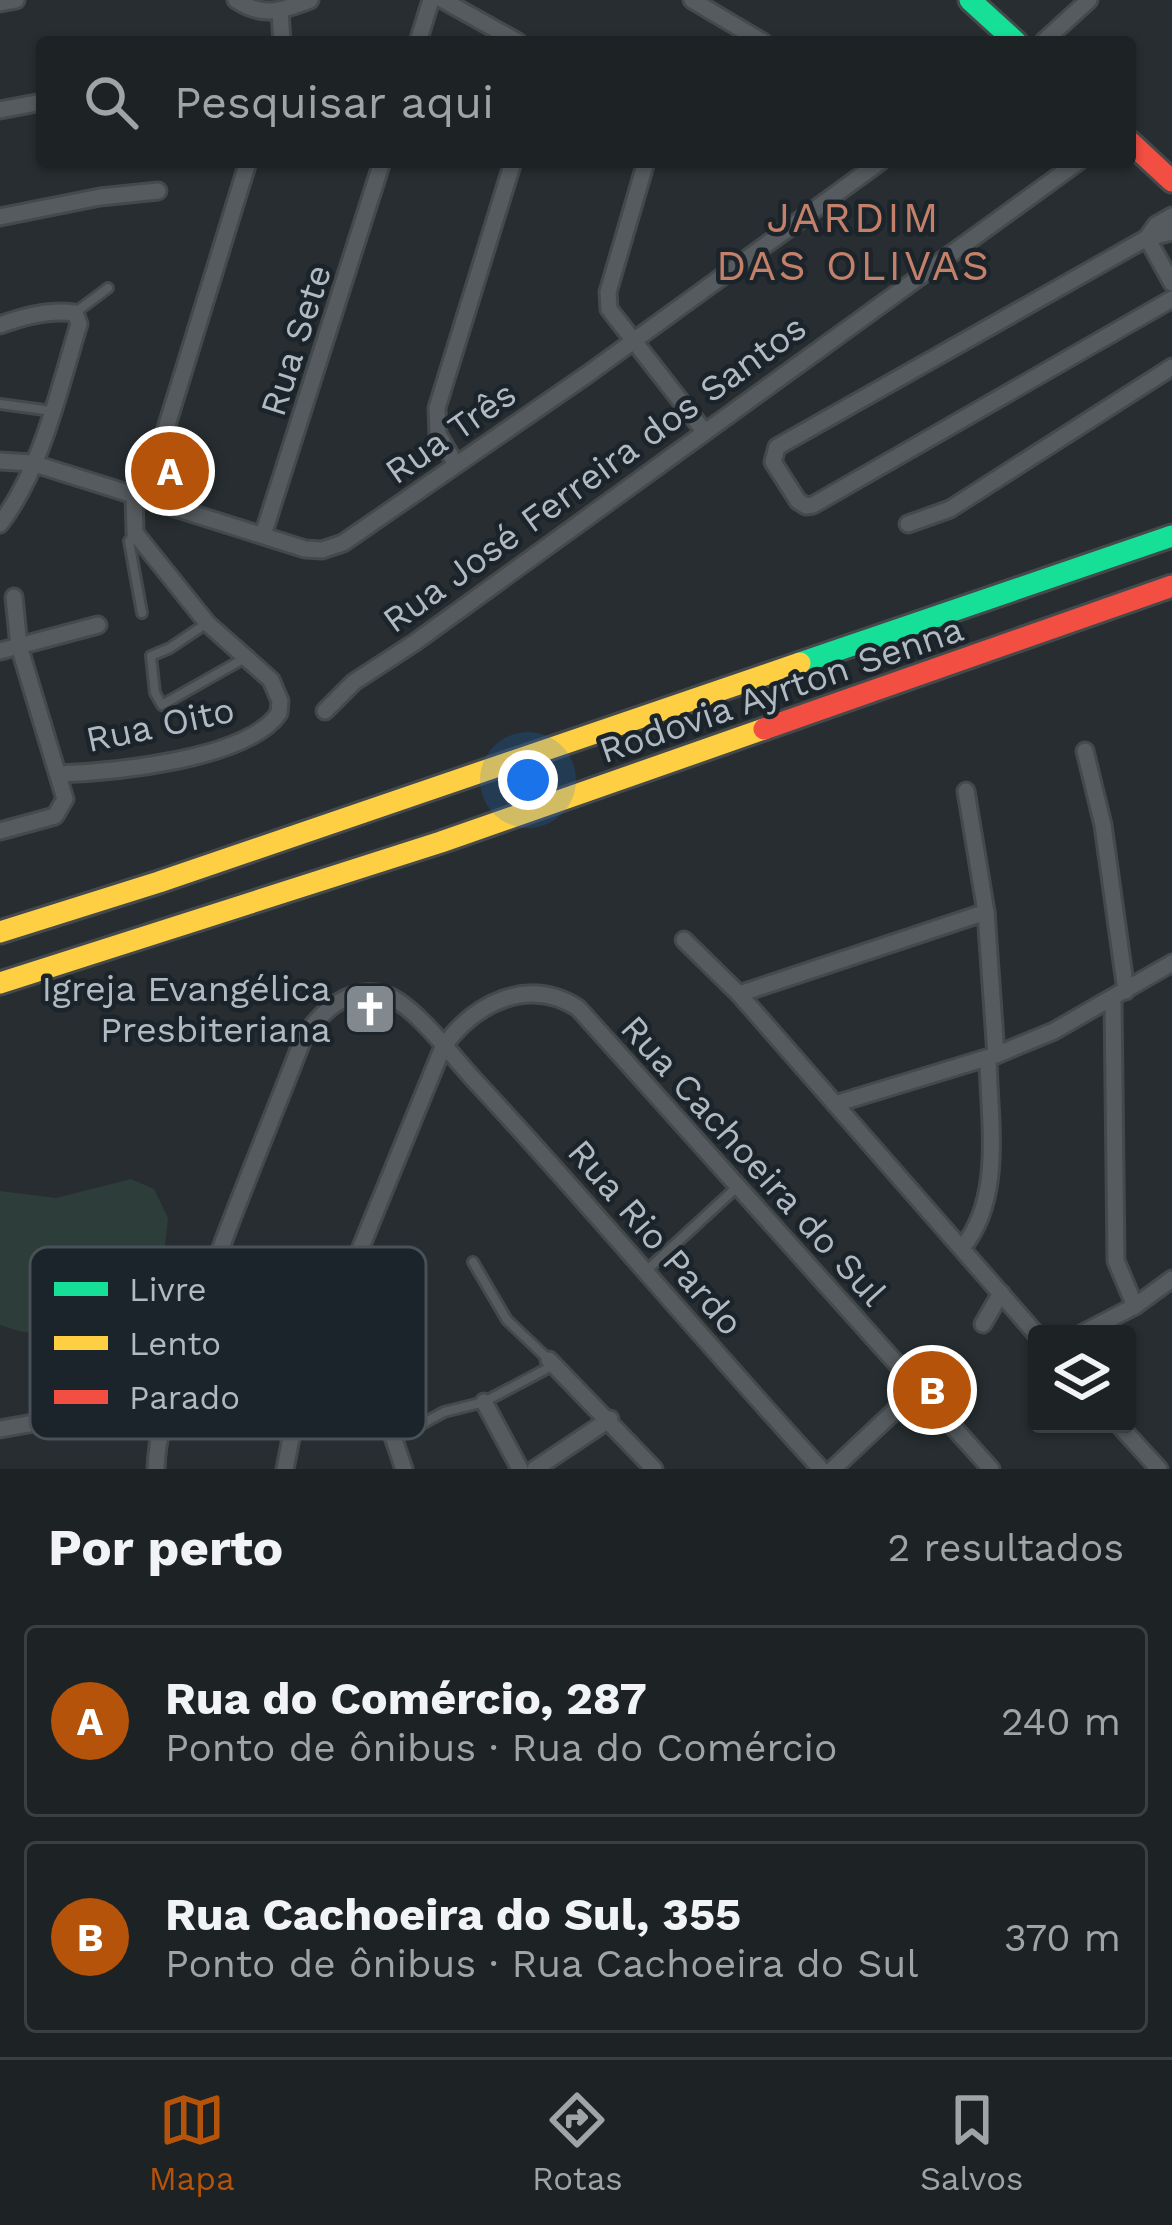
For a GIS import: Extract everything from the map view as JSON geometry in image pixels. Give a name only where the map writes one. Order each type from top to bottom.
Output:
[{"type":"main road","points":[[970,0],[1009,36]]},
{"type":"main road","points":[[1136,148],[1172,182]]},
{"type":"main road","name":"Rodovia Ayrton Senna","points":[[0,932],[1172,536]]},
{"type":"main road","name":"Rodovia Ayrton Senna","points":[[0,983],[463,835],[1172,586]]},
{"type":"main road","points":[[0,999],[123,943]]},
{"type":"street","points":[[0,3],[16,0]]},
{"type":"street","points":[[236,0],[258,11],[280,12],[310,0]]},
{"type":"street","points":[[420,36],[431,0]]},
{"type":"street","points":[[443,0],[507,36]]},
{"type":"street","points":[[692,0],[754,36]]},
{"type":"street","points":[[1050,36],[1089,0]]},
{"type":"street","points":[[280,12],[282,36]]},
{"type":"street","points":[[0,110],[36,103]]},
{"type":"street","points":[[135,533],[134,493],[163,438],[246,168]]},
{"type":"street","name":"Rua Sete","points":[[263,535],[380,168]]},
{"type":"street","points":[[454,464],[438,434],[436,409],[511,168]]},
{"type":"street","points":[[644,168],[608,292],[609,309],[704,431]]},
{"type":"street","name":"Rua Três","points":[[0,461],[32,464],[134,493],[305,549],[322,550],[343,543],[588,374],[872,168]]},
{"type":"street","name":"Rua José Ferreira dos Santos","points":[[325,711],[353,682],[414,643],[1070,168]]},
{"type":"street","points":[[0,218],[158,190]]},
{"type":"street","points":[[1147,238],[1156,225],[1172,216]]},
{"type":"street","points":[[1172,232],[1147,238],[777,446],[773,462],[798,501],[813,505],[1172,298]]},
{"type":"street","points":[[1147,238],[1172,283]]},
{"type":"street","points":[[0,325],[39,314],[75,313],[80,324],[32,464],[0,524]]},
{"type":"street","points":[[908,524],[950,509],[1172,368]]},
{"type":"street","name":"Rua Oito","points":[[0,831],[55,816],[65,799],[58,775],[139,767],[227,748],[272,724],[279,713],[280,701],[271,680],[207,622],[135,533]]},
{"type":"street","points":[[14,597],[19,646],[58,775]]},
{"type":"street","points":[[0,651],[98,626]]},
{"type":"street","points":[[1085,751],[1103,825],[1119,995],[1116,1261],[1135,1306]]},
{"type":"street","points":[[962,1249],[976,1231],[988,1198],[992,1057],[986,912],[966,791]]},
{"type":"street","points":[[739,994],[986,912]]},
{"type":"street","points":[[685,940],[739,994],[1028,1325]]},
{"type":"street","points":[[835,1104],[992,1057],[1119,995],[1172,963]]},
{"type":"street","name":"Rua Cachoeira do Sul","points":[[443,1047],[462,1021],[488,1005],[547,993],[578,1008],[991,1469]]},
{"type":"street","name":"Rua Rio Pardo","points":[[219,1247],[315,1019],[349,997],[380,994],[407,1010],[443,1047],[821,1469]]},
{"type":"street","points":[[362,1247],[443,1047]]},
{"type":"street","points":[[1099,1325],[1172,1279]]},
{"type":"street","points":[[983,1324],[1001,1293]]},
{"type":"street","points":[[552,1362],[654,1469]]},
{"type":"street","points":[[833,1469],[919,1388]]},
{"type":"street","points":[[484,1402],[520,1469]]},
{"type":"street","points":[[536,1469],[610,1419]]},
{"type":"street","points":[[0,1429],[30,1424]]},
{"type":"street","points":[[1126,1433],[1159,1469]]},
{"type":"street","points":[[156,1469],[162,1439]]},
{"type":"street","points":[[285,1469],[291,1439]]},
{"type":"street","points":[[394,1439],[404,1469]]},
{"type":"lane","points":[[75,313],[108,288]]},
{"type":"lane","points":[[0,404],[52,411]]},
{"type":"lane","points":[[135,533],[129,541],[142,614]]},
{"type":"lane","points":[[207,622],[151,656],[155,693],[162,704],[246,657]]},
{"type":"lane","points":[[646,1271],[737,1187]]},
{"type":"lane","points":[[426,1422],[484,1402],[552,1362],[500,1312],[472,1262]]},
{"type":"shaded area","points":[[131,1179],[154,1189],[168,1218],[165,1247],[30,1247],[30,1333],[0,1325],[0,1191],[56,1198]]},
{"type":"building","points":[[366,996],[378,1002],[365,1009],[359,1003]]},
{"type":"traffic: fast","points":[[970,0],[1009,36]]},
{"type":"traffic: fast","points":[[800,663],[1172,536]]},
{"type":"traffic: slow","points":[[0,932],[800,663]]},
{"type":"traffic: slow","points":[[0,983],[441,842],[764,729]]},
{"type":"traffic: jam","points":[[1136,148],[1172,181]]},
{"type":"traffic: jam","points":[[764,729],[1172,586]]},
{"type":"place","name":"Rua do Comércio, 287","points":[[170,471]]},
{"type":"place","name":"Igreja Evangélica Presbiteriana","points":[[370,1009]]},
{"type":"place","name":"Rua Cachoeira do Sul, 355","points":[[932,1390]]},
{"type":"district","name":"JARDIM DAS OLIVAS","points":[[854,241]]}]
